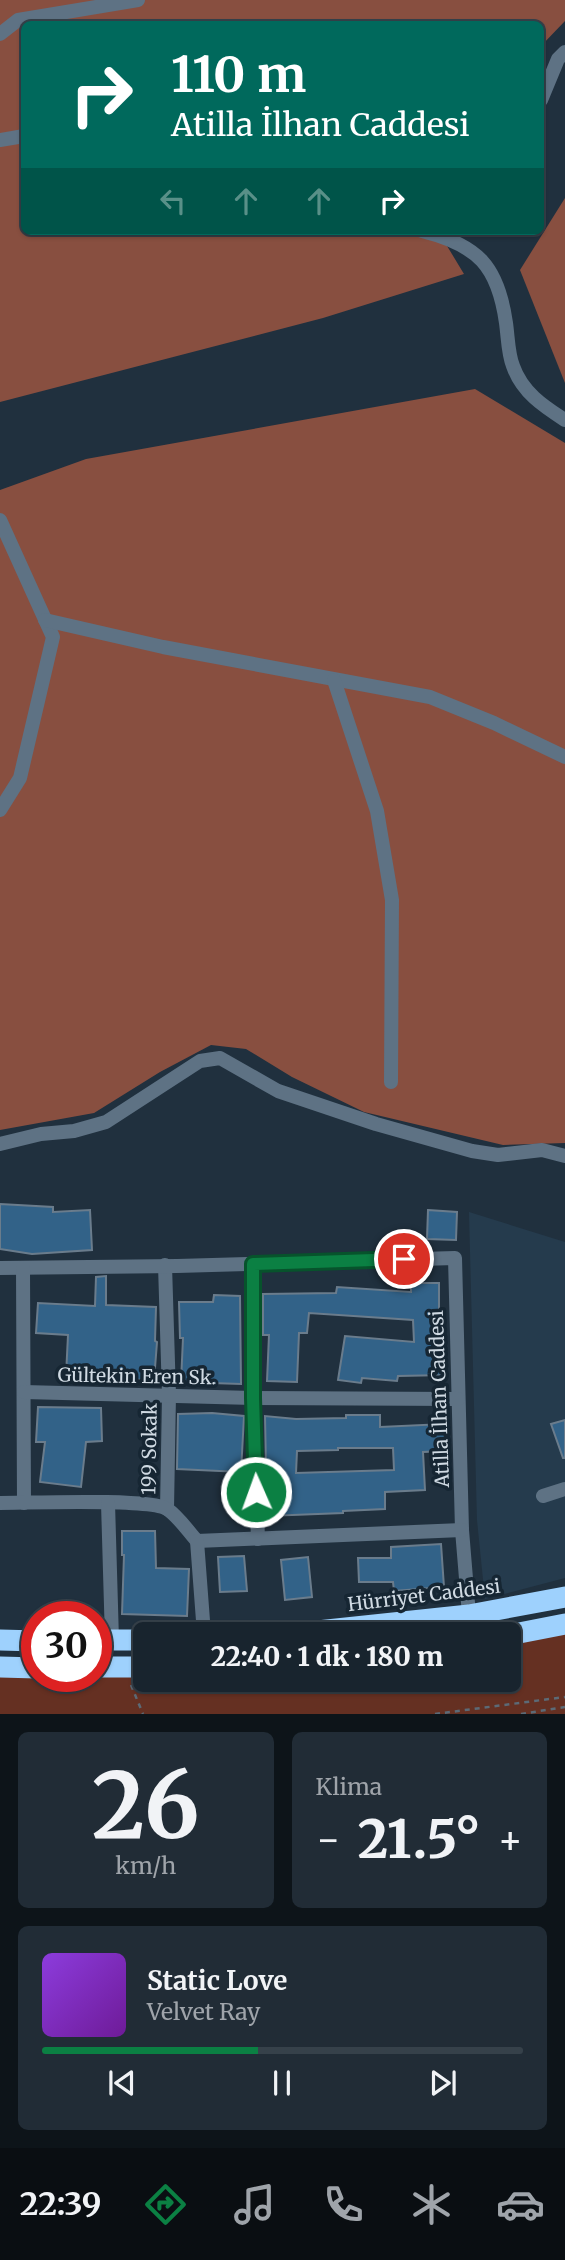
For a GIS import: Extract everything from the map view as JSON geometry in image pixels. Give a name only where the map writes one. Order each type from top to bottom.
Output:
[{"type":"highway","name":"Hürriyet Caddesi","points":[[403,1622],[469,1615],[565,1597]]},
{"type":"highway","points":[[521,1633],[565,1624]]},
{"type":"highway","points":[[0,1640],[21,1641]]},
{"type":"highway","points":[[112,1640],[133,1640]]},
{"type":"highway","points":[[0,1667],[21,1668]]},
{"type":"highway","points":[[112,1667],[133,1667]]},
{"type":"street","points":[[0,34],[18,20],[138,0]]},
{"type":"street","points":[[544,93],[558,59],[565,52]]},
{"type":"street","points":[[0,140],[21,136]]},
{"type":"street","points":[[439,235],[474,251],[492,273],[504,307],[512,366],[527,391],[540,404],[565,420]]},
{"type":"street","points":[[0,520],[53,637],[20,778],[0,810]]},
{"type":"street","points":[[45,620],[163,647],[430,697],[494,723],[565,757]]},
{"type":"street","points":[[334,680],[377,811],[392,900],[391,1082]]},
{"type":"street","points":[[0,1144],[48,1133],[74,1131],[106,1122],[200,1061],[220,1058],[278,1091],[376,1124],[472,1151],[498,1155],[542,1150],[565,1156]]},
{"type":"street","name":"Atilla İlhan Caddesi","points":[[0,1268],[455,1258],[462,1530],[469,1615]]},
{"type":"street","points":[[253,1264],[253,1398],[258,1539]]},
{"type":"street","name":"199 Sokak","points":[[165,1265],[169,1395],[167,1509]]},
{"type":"street","points":[[23,1268],[24,1503]]},
{"type":"street","name":"Gültekin Eren Sk.","points":[[24,1392],[253,1398],[458,1399]]},
{"type":"street","points":[[543,1496],[565,1489]]},
{"type":"street","points":[[0,1503],[108,1503],[167,1509],[197,1541],[203,1622]]},
{"type":"street","points":[[105,1601],[108,1503]]},
{"type":"street","points":[[197,1541],[462,1530]]},
{"type":"path","points":[[130,1682],[143,1714]]},
{"type":"path","points":[[435,1714],[565,1697]]},
{"type":"path","points":[[521,1714],[565,1707]]},
{"type":"shaded area","points":[[0,0],[565,0],[565,21],[544,43],[544,21],[21,21],[21,235],[440,235],[464,274],[323,318],[0,402]]},
{"type":"shaded area","points":[[565,198],[565,383],[520,270]]},
{"type":"shaded area","points":[[475,389],[565,443],[565,1143],[503,1145],[364,1112],[292,1077],[246,1049],[211,1045],[160,1072],[94,1113],[0,1130],[0,490],[86,459]]},
{"type":"shaded area","points":[[469,1212],[565,1242],[565,1578],[485,1599],[477,1520]]},
{"type":"shaded area","points":[[565,1624],[565,1714],[0,1714],[0,1667],[21,1672],[21,1692],[112,1692],[112,1673],[133,1669],[133,1692],[521,1692],[521,1633]]},
{"type":"building","points":[[0,1204],[53,1207],[53,1212],[90,1210],[92,1250],[32,1254],[0,1249]]},
{"type":"building","points":[[428,1210],[457,1212],[456,1240],[427,1239]]},
{"type":"building","points":[[106,1276],[106,1305],[156,1307],[154,1381],[66,1376],[68,1335],[36,1333],[38,1303],[95,1306],[96,1277]]},
{"type":"building","points":[[411,1283],[439,1283],[439,1322],[446,1375],[398,1376],[397,1381],[362,1378],[361,1383],[338,1380],[345,1336],[414,1342],[413,1320],[309,1313],[307,1333],[299,1333],[297,1382],[267,1381],[269,1335],[263,1335],[263,1294],[336,1293],[337,1287],[411,1292]]},
{"type":"building","points":[[214,1295],[240,1296],[241,1384],[181,1382],[183,1338],[180,1338],[179,1302],[213,1302]]},
{"type":"building","points":[[38,1407],[101,1408],[102,1441],[86,1442],[81,1487],[40,1482],[45,1442],[36,1442]]},
{"type":"building","points":[[178,1414],[244,1416],[241,1472],[177,1469]]},
{"type":"building","points":[[346,1415],[380,1415],[380,1427],[444,1424],[446,1451],[423,1452],[425,1490],[385,1492],[385,1509],[267,1516],[265,1416],[296,1419],[346,1418]],"holes":[[[393,1448],[394,1470],[296,1473],[297,1451]]]},
{"type":"building","points":[[565,1420],[565,1458],[563,1458],[551,1424]]},
{"type":"building","points":[[122,1531],[155,1531],[156,1568],[189,1569],[187,1616],[122,1614]]},
{"type":"building","points":[[441,1544],[444,1587],[394,1591],[393,1582],[359,1582],[358,1558],[391,1558],[391,1547]]},
{"type":"building","points":[[244,1556],[247,1591],[220,1592],[218,1557]]},
{"type":"building","points":[[308,1557],[312,1597],[285,1600],[281,1560]]},
{"type":"route","points":[[256,1492],[253,1264],[404,1259]]}]
